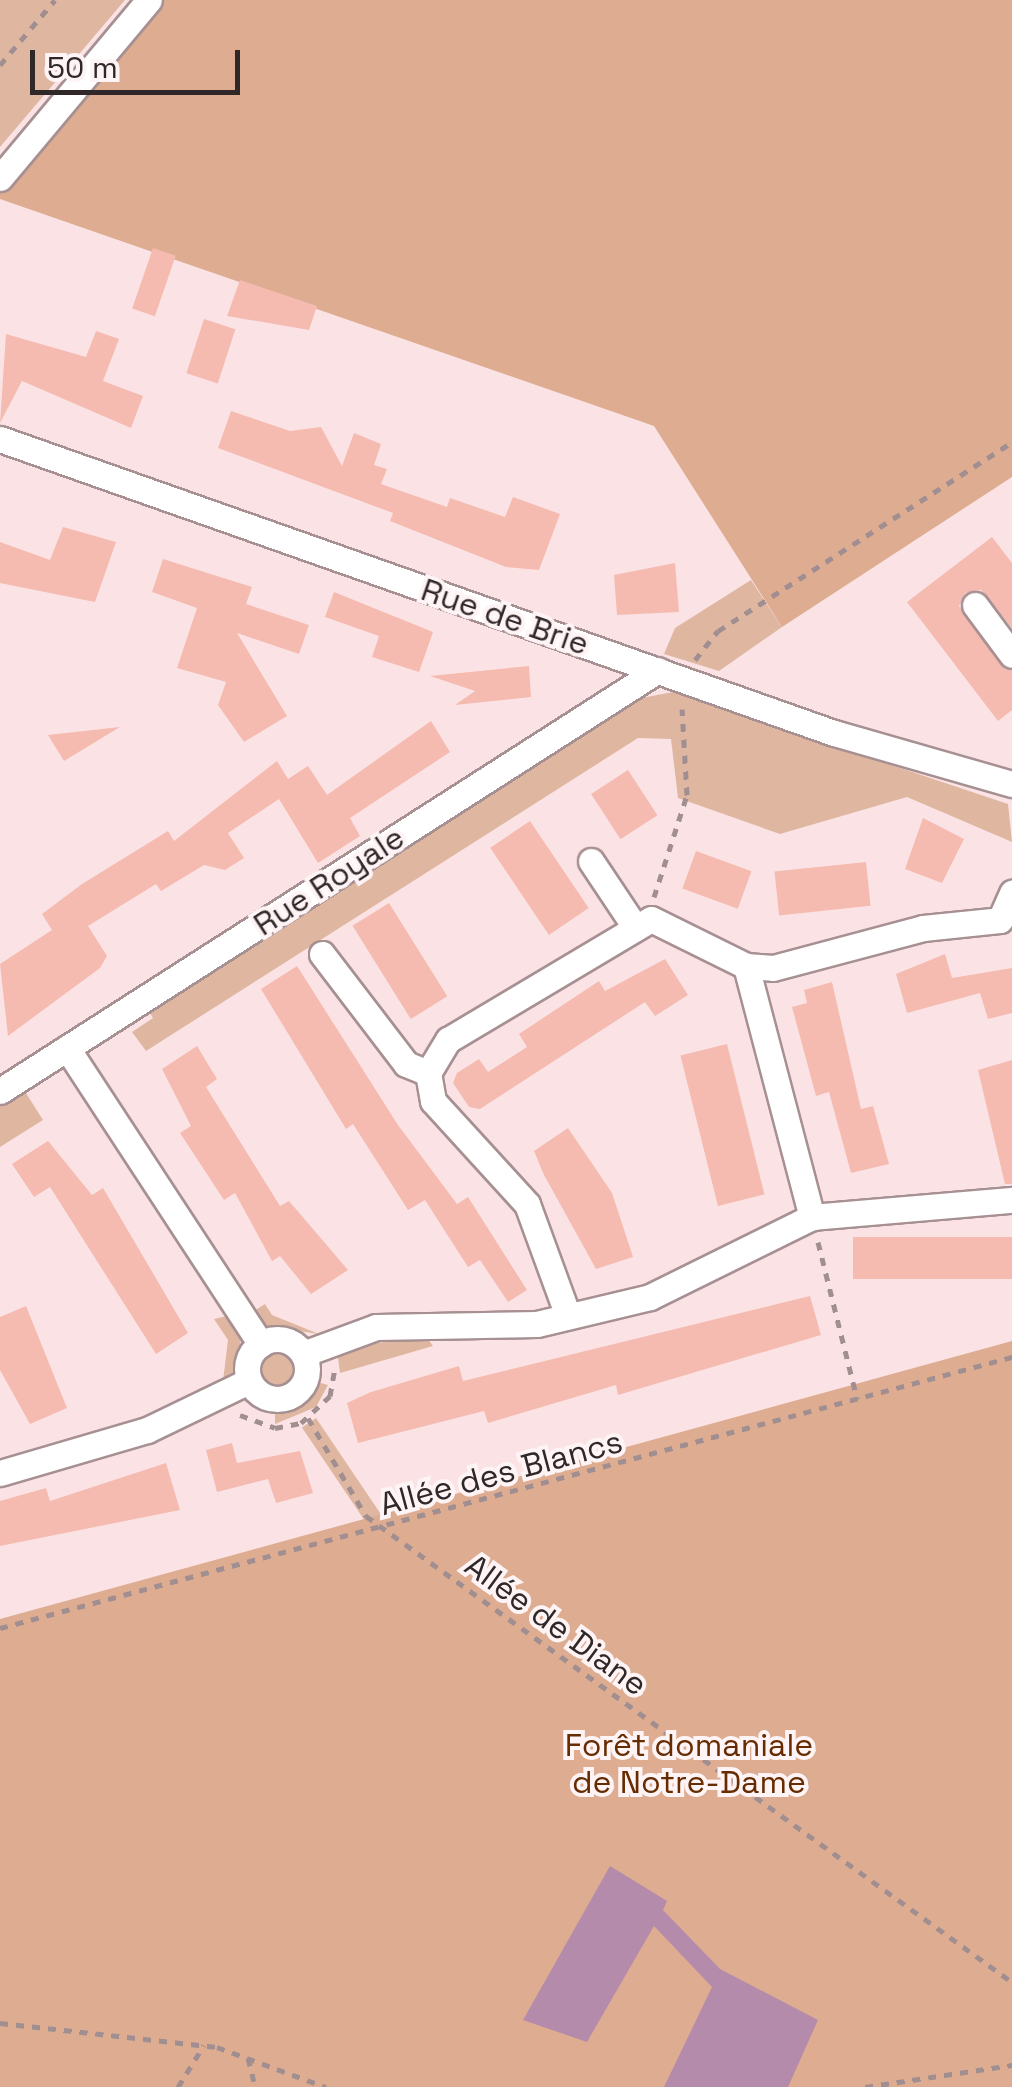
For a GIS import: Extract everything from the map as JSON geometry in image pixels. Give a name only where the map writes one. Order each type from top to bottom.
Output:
[{"type":"street","points":[[0,178],[149,0]]},
{"type":"street","name":"Rue de Brie","points":[[0,439],[984,782],[1012,784]]},
{"type":"street","points":[[975,606],[1012,654]]},
{"type":"street","name":"Rue Royale","points":[[0,1091],[658,670]]},
{"type":"street","points":[[592,861],[642,922],[746,966],[1006,924],[1012,893]]},
{"type":"street","points":[[428,1073],[448,1040],[642,922]]},
{"type":"street","points":[[322,954],[406,1064],[428,1073],[454,1132],[527,1204],[568,1316]]},
{"type":"street","points":[[746,966],[812,1216]]},
{"type":"street","points":[[68,1048],[261,1344]]},
{"type":"street","points":[[303,1354],[376,1327],[484,1329],[568,1316],[650,1297],[812,1216],[1012,1200]]},
{"type":"street","points":[[248,1381],[268,1398],[294,1394],[307,1372],[303,1354],[279,1340],[261,1344]]},
{"type":"street","points":[[0,1473],[147,1430],[222,1394],[248,1381],[261,1344]]},
{"type":"path","points":[[0,65],[55,0]]},
{"type":"path","points":[[642,922],[686,795],[686,680],[718,631],[1012,442]]},
{"type":"path","points":[[812,1216],[857,1399]]},
{"type":"path","points":[[222,1394],[259,1425],[308,1418],[330,1396],[329,1342]]},
{"type":"path","name":"Allée des Blancs","points":[[0,1628],[1012,1357]]},
{"type":"path","name":"Allée de Diane","points":[[308,1418],[366,1516],[1012,1982]]},
{"type":"path","points":[[0,2022],[204,2045],[326,2087]]},
{"type":"path","points":[[178,2087],[204,2045]]},
{"type":"path","points":[[248,2058],[255,2087]]},
{"type":"path","points":[[865,2087],[1012,2065]]},
{"type":"shaded area","points":[[0,0],[125,0],[0,147]]},
{"type":"shaded area","points":[[751,580],[782,627],[719,671],[664,654],[675,628]]},
{"type":"shaded area","points":[[673,692],[1008,804],[1012,842],[907,797],[780,834],[678,798],[671,739],[638,738],[146,1051],[132,1032],[153,1018],[148,1010],[631,700]]},
{"type":"shaded area","points":[[24,1090],[43,1120],[0,1147],[0,1105]]},
{"type":"shaded area","points":[[265,1304],[272,1315],[319,1334],[265,1326],[254,1311]]},
{"type":"shaded area","points":[[227,1316],[241,1339],[234,1376],[223,1381],[228,1340],[214,1319]]},
{"type":"shaded area","points":[[425,1335],[433,1346],[340,1373],[337,1350]]},
{"type":"shaded area","points":[[276,1352],[288,1357],[293,1369],[288,1381],[276,1386],[264,1381],[259,1369],[264,1357]]},
{"type":"shaded area","points":[[317,1382],[328,1385],[316,1407],[275,1424],[275,1412],[301,1405]]},
{"type":"shaded area","points":[[316,1418],[381,1515],[367,1525],[302,1428]]},
{"type":"shaded area","points":[[610,1866],[667,1901],[663,1910],[720,1969],[818,2020],[788,2087],[664,2087],[712,1987],[654,1926],[587,2042],[523,2020]]},
{"type":"green space","points":[[149,0],[1012,0],[1012,477],[782,627],[654,426],[0,199],[0,178]]},
{"type":"green space","name":"Forêt domaniale de Notre-Dame","points":[[1012,1341],[1012,2087],[0,2087],[0,1619]]},
{"type":"building","points":[[153,248],[176,256],[155,316],[132,309]]},
{"type":"building","points":[[240,280],[317,306],[309,330],[227,316]]},
{"type":"building","points":[[204,319],[235,329],[218,383],[186,373]]},
{"type":"building","points":[[96,331],[119,339],[103,381],[143,396],[131,428],[22,381],[0,423],[6,334],[86,357]]},
{"type":"building","points":[[231,411],[290,431],[321,427],[342,466],[354,433],[381,444],[374,465],[387,469],[381,484],[447,507],[450,498],[505,517],[513,497],[560,514],[539,570],[506,567],[390,521],[393,513],[218,448]]},
{"type":"building","points":[[63,527],[116,542],[95,602],[0,583],[0,542],[50,560]]},
{"type":"building","points":[[992,537],[1012,563],[1012,628],[981,590],[965,593],[959,606],[1012,671],[1012,710],[998,721],[907,602]]},
{"type":"building","points":[[163,559],[252,587],[246,604],[309,625],[299,654],[237,633],[287,716],[244,742],[218,705],[226,682],[177,668],[197,608],[152,592]]},
{"type":"building","points":[[675,563],[679,612],[617,615],[614,575]]},
{"type":"building","points":[[334,592],[433,632],[419,672],[372,657],[379,636],[325,617]]},
{"type":"building","points":[[529,666],[531,697],[455,705],[475,691],[430,676]]},
{"type":"building","points":[[431,721],[450,752],[350,818],[360,836],[318,863],[279,799],[228,833],[244,858],[225,870],[204,865],[161,891],[156,884],[88,926],[107,956],[100,968],[8,1036],[0,964],[52,930],[42,914],[82,884],[168,831],[174,841],[277,761],[288,779],[308,766],[327,795]]},
{"type":"building","points":[[120,727],[64,761],[48,735]]},
{"type":"building","points":[[628,770],[657,815],[621,839],[591,794]]},
{"type":"building","points":[[923,818],[964,839],[942,883],[905,869]]},
{"type":"building","points":[[530,821],[589,908],[549,935],[490,848]]},
{"type":"building","points":[[696,851],[751,871],[738,909],[682,889]]},
{"type":"building","points":[[866,862],[871,906],[779,915],[775,872]]},
{"type":"building","points":[[389,903],[447,996],[411,1019],[353,926]]},
{"type":"building","points":[[945,954],[952,978],[1012,968],[1012,1013],[988,1019],[980,993],[907,1013],[896,974]]},
{"type":"building","points":[[665,959],[688,995],[655,1016],[645,1002],[480,1109],[469,1107],[453,1083],[457,1073],[479,1059],[488,1072],[527,1047],[519,1034],[599,981],[605,991]]},
{"type":"building","points":[[297,966],[398,1125],[457,1204],[468,1197],[527,1290],[508,1302],[480,1260],[468,1267],[425,1200],[408,1210],[353,1124],[346,1129],[261,989]]},
{"type":"building","points":[[832,982],[861,1109],[873,1106],[889,1164],[851,1173],[829,1092],[816,1096],[792,1007],[807,1003],[804,990]]},
{"type":"building","points":[[727,1044],[764,1194],[718,1206],[680,1056]]},
{"type":"building","points":[[197,1046],[217,1079],[206,1087],[280,1206],[289,1201],[348,1270],[311,1294],[280,1256],[272,1261],[235,1193],[224,1200],[180,1133],[191,1126],[162,1069]]},
{"type":"building","points":[[1012,1060],[1012,1184],[1005,1184],[978,1070]]},
{"type":"building","points":[[568,1128],[612,1193],[633,1257],[596,1269],[544,1175],[534,1151]]},
{"type":"building","points":[[48,1141],[92,1195],[103,1188],[188,1333],[156,1354],[50,1187],[34,1197],[12,1164]]},
{"type":"building","points":[[853,1237],[1012,1237],[1012,1279],[853,1279]]},
{"type":"building","points":[[810,1296],[821,1335],[618,1395],[616,1385],[488,1423],[484,1411],[358,1443],[347,1403],[371,1392],[459,1366],[463,1381]]},
{"type":"building","points":[[26,1306],[67,1408],[30,1424],[0,1370],[0,1317]]},
{"type":"building","points":[[232,1443],[237,1463],[300,1451],[313,1493],[276,1503],[268,1479],[217,1492],[206,1450]]},
{"type":"building","points":[[166,1463],[180,1510],[0,1546],[0,1501],[46,1488],[50,1501]]}]
